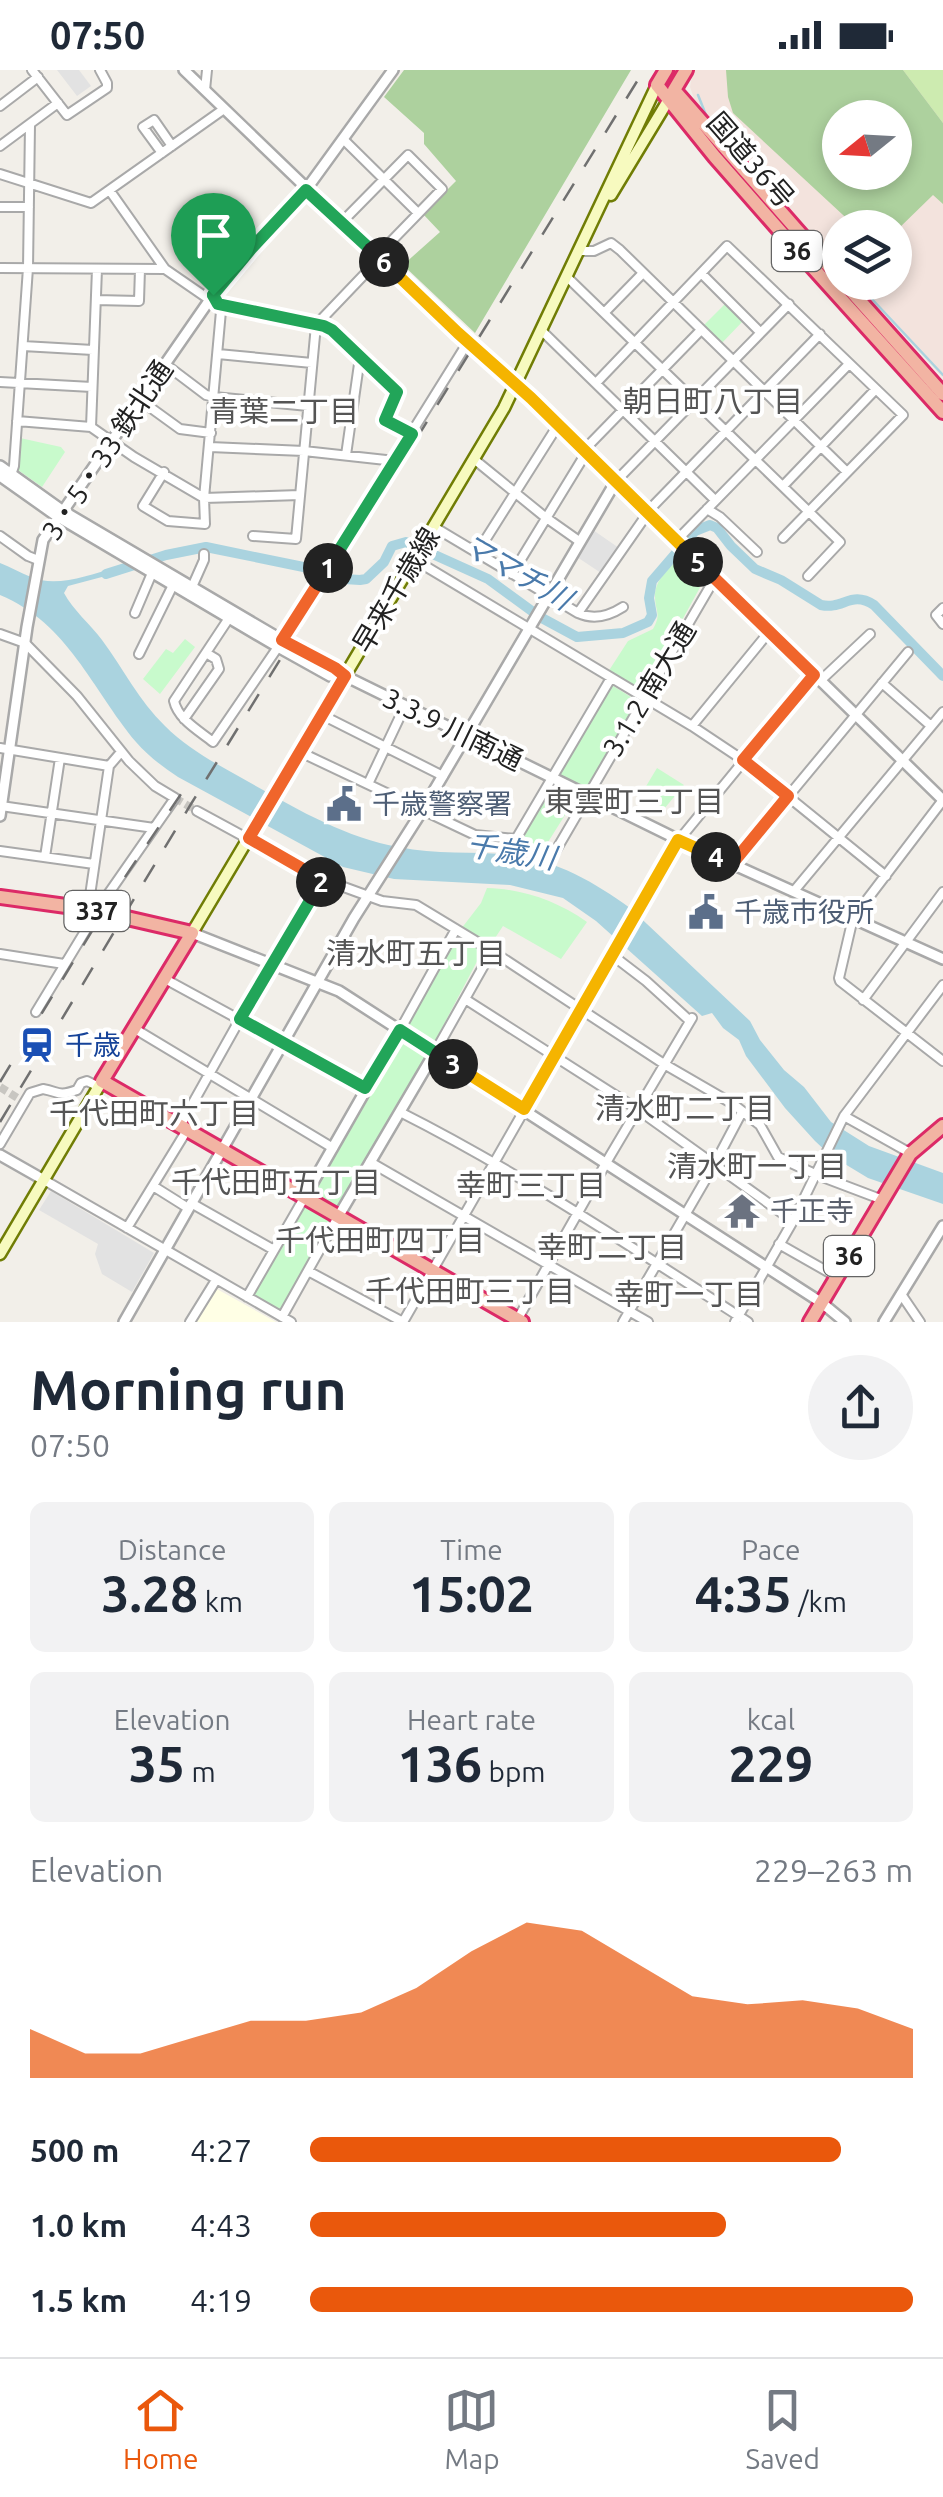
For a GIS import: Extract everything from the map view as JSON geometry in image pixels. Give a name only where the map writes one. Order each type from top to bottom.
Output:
[{"type":"highway","points":[[666,70],[657,85],[671,96],[686,70]]},
{"type":"highway","name":"国道36号","points":[[671,96],[822,260]]},
{"type":"highway","name":"国道36号","points":[[671,96],[787,239],[943,412]]},
{"type":"highway","name":"国道36号","points":[[858,300],[943,394]]},
{"type":"highway","name":"337","points":[[0,897],[92,910],[192,933]]},
{"type":"highway","points":[[192,933],[101,1084],[519,1321]]},
{"type":"highway","name":"36","points":[[810,1322],[907,1158],[943,1126]]},
{"type":"main road","name":"早来千歳線","points":[[192,933],[475,460],[516,385],[657,85]]},
{"type":"main road","name":"早来千歳線","points":[[585,239],[671,96]]},
{"type":"main road","points":[[0,1254],[101,1084]]},
{"type":"street","points":[[0,106],[35,74],[67,115],[106,88],[108,82],[100,70]]},
{"type":"street","points":[[184,70],[306,190],[558,425],[943,800],[853,918],[839,978],[943,1061]]},
{"type":"street","points":[[205,90],[207,70]]},
{"type":"street","name":"3・5・33 鉄北通","points":[[1,807],[5,749],[43,540],[230,275],[306,190],[393,70]]},
{"type":"street","points":[[0,146],[58,103]]},
{"type":"street","points":[[0,174],[91,203],[224,108]]},
{"type":"street","points":[[162,154],[143,127],[154,120],[172,146]]},
{"type":"street","points":[[7,478],[21,383],[30,125]]},
{"type":"street","points":[[343,140],[418,214]]},
{"type":"street","points":[[253,536],[296,540],[316,324],[442,190],[408,155],[342,222]]},
{"type":"street","points":[[110,191],[165,269],[214,300],[332,330],[397,392],[385,420],[412,434]]},
{"type":"street","points":[[0,207],[29,208]]},
{"type":"street","points":[[230,275],[199,246],[225,220],[251,249]]},
{"type":"street","points":[[579,251],[594,251],[611,243],[847,472]]},
{"type":"street","points":[[596,383],[727,246],[902,415],[783,538]]},
{"type":"street","points":[[0,268],[165,269]]},
{"type":"street","points":[[91,426],[97,269]]},
{"type":"street","points":[[96,300],[140,301],[140,269]]},
{"type":"street","points":[[604,313],[644,273]]},
{"type":"street","points":[[701,273],[760,332]]},
{"type":"street","points":[[567,277],[840,542],[808,576]]},
{"type":"street","points":[[164,472],[143,506],[168,521],[205,524],[221,311],[214,300]]},
{"type":"street","points":[[124,1322],[282,1042],[616,481],[789,304]]},
{"type":"street","points":[[541,330],[716,500]]},
{"type":"street","points":[[512,574],[585,452],[702,330]]},
{"type":"street","points":[[578,613],[648,514],[820,334]]},
{"type":"street","points":[[231,615],[174,701],[184,719],[213,742],[334,560],[468,342]]},
{"type":"street","points":[[23,346],[94,350]]},
{"type":"street","points":[[218,354],[312,363]]},
{"type":"street","points":[[346,455],[360,357]]},
{"type":"street","points":[[165,364],[214,398],[308,406]]},
{"type":"street","points":[[678,543],[849,364]]},
{"type":"street","points":[[0,382],[92,387]]},
{"type":"street","points":[[783,486],[876,389]]},
{"type":"street","points":[[140,400],[180,429],[211,434]]},
{"type":"street","points":[[18,421],[91,426],[204,498],[300,495]]},
{"type":"street","points":[[476,553],[558,425]]},
{"type":"street","points":[[210,447],[304,451],[395,461]]},
{"type":"street","points":[[475,460],[579,541]]},
{"type":"street","points":[[0,466],[7,478],[60,514],[173,585],[231,615]]},
{"type":"street","points":[[707,509],[757,552]]},
{"type":"street","points":[[434,528],[586,617],[613,614],[623,607]]},
{"type":"street","points":[[0,536],[38,563]]},
{"type":"street","points":[[192,587],[204,554]]},
{"type":"street","points":[[416,559],[743,760],[886,876]]},
{"type":"street","points":[[144,564],[192,587],[231,615]]},
{"type":"street","points":[[135,613],[144,564]]},
{"type":"street","name":"3.1.2 南大通","points":[[555,852],[715,578]]},
{"type":"street","points":[[140,654],[173,585]]},
{"type":"street","points":[[943,608],[936,615],[943,624]]},
{"type":"street","name":"3.3.9 川南通","points":[[231,615],[330,676],[345,676],[678,840],[943,958]]},
{"type":"street","points":[[692,726],[769,632]]},
{"type":"street","points":[[0,634],[25,643],[78,696],[121,752],[155,786],[175,798],[92,910],[36,1012]]},
{"type":"street","points":[[308,1270],[403,1322],[678,840],[817,678],[870,634]]},
{"type":"street","points":[[732,864],[908,652]]},
{"type":"street","points":[[184,719],[219,669],[216,659],[206,653]]},
{"type":"street","name":"3.1.2 南大通","points":[[422,811],[476,835],[516,839],[611,678]]},
{"type":"street","points":[[882,682],[932,726]]},
{"type":"street","points":[[368,784],[405,706]]},
{"type":"street","points":[[794,892],[943,712]]},
{"type":"street","points":[[322,715],[443,776]]},
{"type":"street","points":[[5,749],[109,766]]},
{"type":"street","points":[[92,910],[94,864],[109,766],[121,752]]},
{"type":"street","points":[[300,752],[422,811]]},
{"type":"street","points":[[45,857],[60,758]]},
{"type":"street","points":[[1,807],[154,828]]},
{"type":"street","points":[[197,812],[250,835],[322,880],[382,901],[416,905],[742,1112],[760,1125],[778,1157],[817,1175],[886,1195]]},
{"type":"street","points":[[0,850],[94,864]]},
{"type":"street","points":[[127,1228],[240,1019],[322,880]]},
{"type":"street","points":[[863,1000],[943,892]]},
{"type":"street","points":[[247,1297],[456,929]]},
{"type":"street","points":[[192,933],[339,992],[822,1303],[844,1322]]},
{"type":"street","points":[[282,1316],[492,951]]},
{"type":"street","points":[[519,1321],[691,1019],[614,952]]},
{"type":"street","points":[[0,954],[64,964]]},
{"type":"street","points":[[166,979],[365,1088]]},
{"type":"street","points":[[736,1319],[793,1222],[841,1121],[943,985]]},
{"type":"street","points":[[465,999],[637,1110],[793,1222]]},
{"type":"street","points":[[135,1029],[333,1148]]},
{"type":"street","points":[[0,1144],[30,1093],[38,1089],[60,1095],[77,1090],[87,1080],[101,1084]]},
{"type":"street","points":[[400,1112],[580,1214],[736,1319],[748,1322]]},
{"type":"street","points":[[622,1322],[742,1112]]},
{"type":"street","points":[[841,1121],[907,1158]]},
{"type":"street","points":[[0,1155],[292,1322]]},
{"type":"street","points":[[370,1162],[648,1322]]},
{"type":"street","points":[[153,1186],[274,1250]]},
{"type":"street","points":[[884,1322],[941,1231]]},
{"type":"street","points":[[779,1244],[837,1277]]},
{"type":"street","points":[[190,1322],[216,1280]]},
{"type":"street","points":[[901,1294],[920,1322]]},
{"type":"shaded area","points":[[57,70],[79,70],[91,86],[77,96]]},
{"type":"shaded area","points":[[693,70],[943,70],[943,378],[872,300],[912,300],[912,210],[822,210],[822,245],[698,110],[690,87]]},
{"type":"shaded area","points":[[593,530],[619,548],[601,573],[577,557]]},
{"type":"shaded area","points":[[51,1191],[154,1253],[132,1292],[102,1274],[95,1254],[98,1244],[39,1210]]},
{"type":"shaded area","points":[[215,1288],[276,1322],[196,1322]]},
{"type":"green space","points":[[404,70],[631,70],[475,333],[403,265],[440,232],[423,214],[456,181],[424,144],[424,133],[384,97]]},
{"type":"green space","points":[[726,70],[903,70],[943,123],[943,204],[933,195],[912,215],[912,210],[838,210],[733,113]]},
{"type":"green space","points":[[903,70],[943,70],[943,123]]},
{"type":"green space","points":[[726,303],[744,320],[720,345],[702,327]]},
{"type":"green space","points":[[20,438],[61,447],[65,452],[42,487],[18,470]]},
{"type":"green space","points":[[679,559],[703,582],[642,693],[608,672],[628,641],[653,629],[658,616],[657,585]]},
{"type":"green space","points":[[185,639],[195,647],[160,694],[143,679],[166,649],[173,653]]},
{"type":"green space","points":[[610,684],[639,702],[586,791],[557,774]]},
{"type":"green space","points":[[657,768],[684,785],[664,809],[639,798]]},
{"type":"green space","points":[[552,783],[577,796],[543,850],[519,846]]},
{"type":"green space","points":[[487,888],[539,898],[587,922],[561,959],[503,926],[491,944],[461,929]]},
{"type":"green space","points":[[459,935],[483,950],[433,1045],[405,1029]]},
{"type":"green space","points":[[401,1037],[427,1053],[281,1311],[252,1294]]},
{"type":"water","points":[[0,563],[51,581],[114,568],[117,573],[68,586],[64,593],[165,726],[201,754],[278,798],[337,828],[378,842],[427,851],[513,855],[545,862],[575,874],[617,899],[750,1021],[784,1070],[804,1087],[831,1122],[869,1146],[943,1173],[943,1204],[868,1178],[830,1155],[785,1108],[746,1056],[739,1040],[712,1013],[702,1016],[596,921],[563,898],[510,885],[394,879],[343,867],[172,773],[136,742],[61,640],[24,607],[0,595]]},
{"type":"waterway","points":[[698,95],[708,120]]},
{"type":"waterway","points":[[783,205],[822,246]]},
{"type":"waterway","points":[[873,300],[943,375]]},
{"type":"waterway","name":"ママチ川","points":[[106,574],[206,547],[360,580],[384,562],[392,546],[406,542],[488,579],[540,617],[577,637],[623,633],[648,622],[652,615],[652,581],[695,531],[710,525],[755,569],[821,605],[859,599],[874,605],[943,676]]},
{"type":"tunnel","points":[[175,798],[197,811]]},
{"type":"tunnel","points":[[0,1087],[24,1102]]},
{"type":"railway","points":[[0,1122],[191,804],[644,70]]},
{"type":"railway","points":[[0,1082],[123,880],[181,794]]},
{"type":"place","name":"千歳警察署","points":[[344,804]]},
{"type":"place","name":"千歳市役所","points":[[706,912]]},
{"type":"place","name":"千歳","points":[[37,1045]]},
{"type":"place","name":"千正寺","points":[[742,1211]]},
{"type":"district","name":"朝日町八丁目","points":[[713,402]]},
{"type":"district","name":"青葉二丁目","points":[[284,412]]},
{"type":"district","name":"東雲町三丁目","points":[[634,802]]},
{"type":"district","name":"清水町五丁目","points":[[416,954]]},
{"type":"district","name":"清水町二丁目","points":[[685,1109]]},
{"type":"district","name":"千代田町六丁目","points":[[154,1114]]},
{"type":"district","name":"清水町一丁目","points":[[757,1167]]},
{"type":"district","name":"千代田町五丁目","points":[[276,1183]]},
{"type":"district","name":"幸町三丁目","points":[[531,1186]]},
{"type":"district","name":"千代田町四丁目","points":[[380,1241]]},
{"type":"district","name":"幸町二丁目","points":[[612,1248]]},
{"type":"district","name":"千代田町三丁目","points":[[470,1292]]},
{"type":"district","name":"幸町一丁目","points":[[689,1295]]},
{"type":"route","points":[[306,190],[531,398],[814,675],[743,760],[788,796],[732,864],[678,840],[524,1109],[400,1030],[365,1088],[240,1019],[322,880],[249,838],[345,676],[282,640],[412,434],[385,420],[397,392],[332,330],[218,304],[213,295],[306,190]]},
{"type":"water label","name":"千歳川","points":[[511,852]]}]
